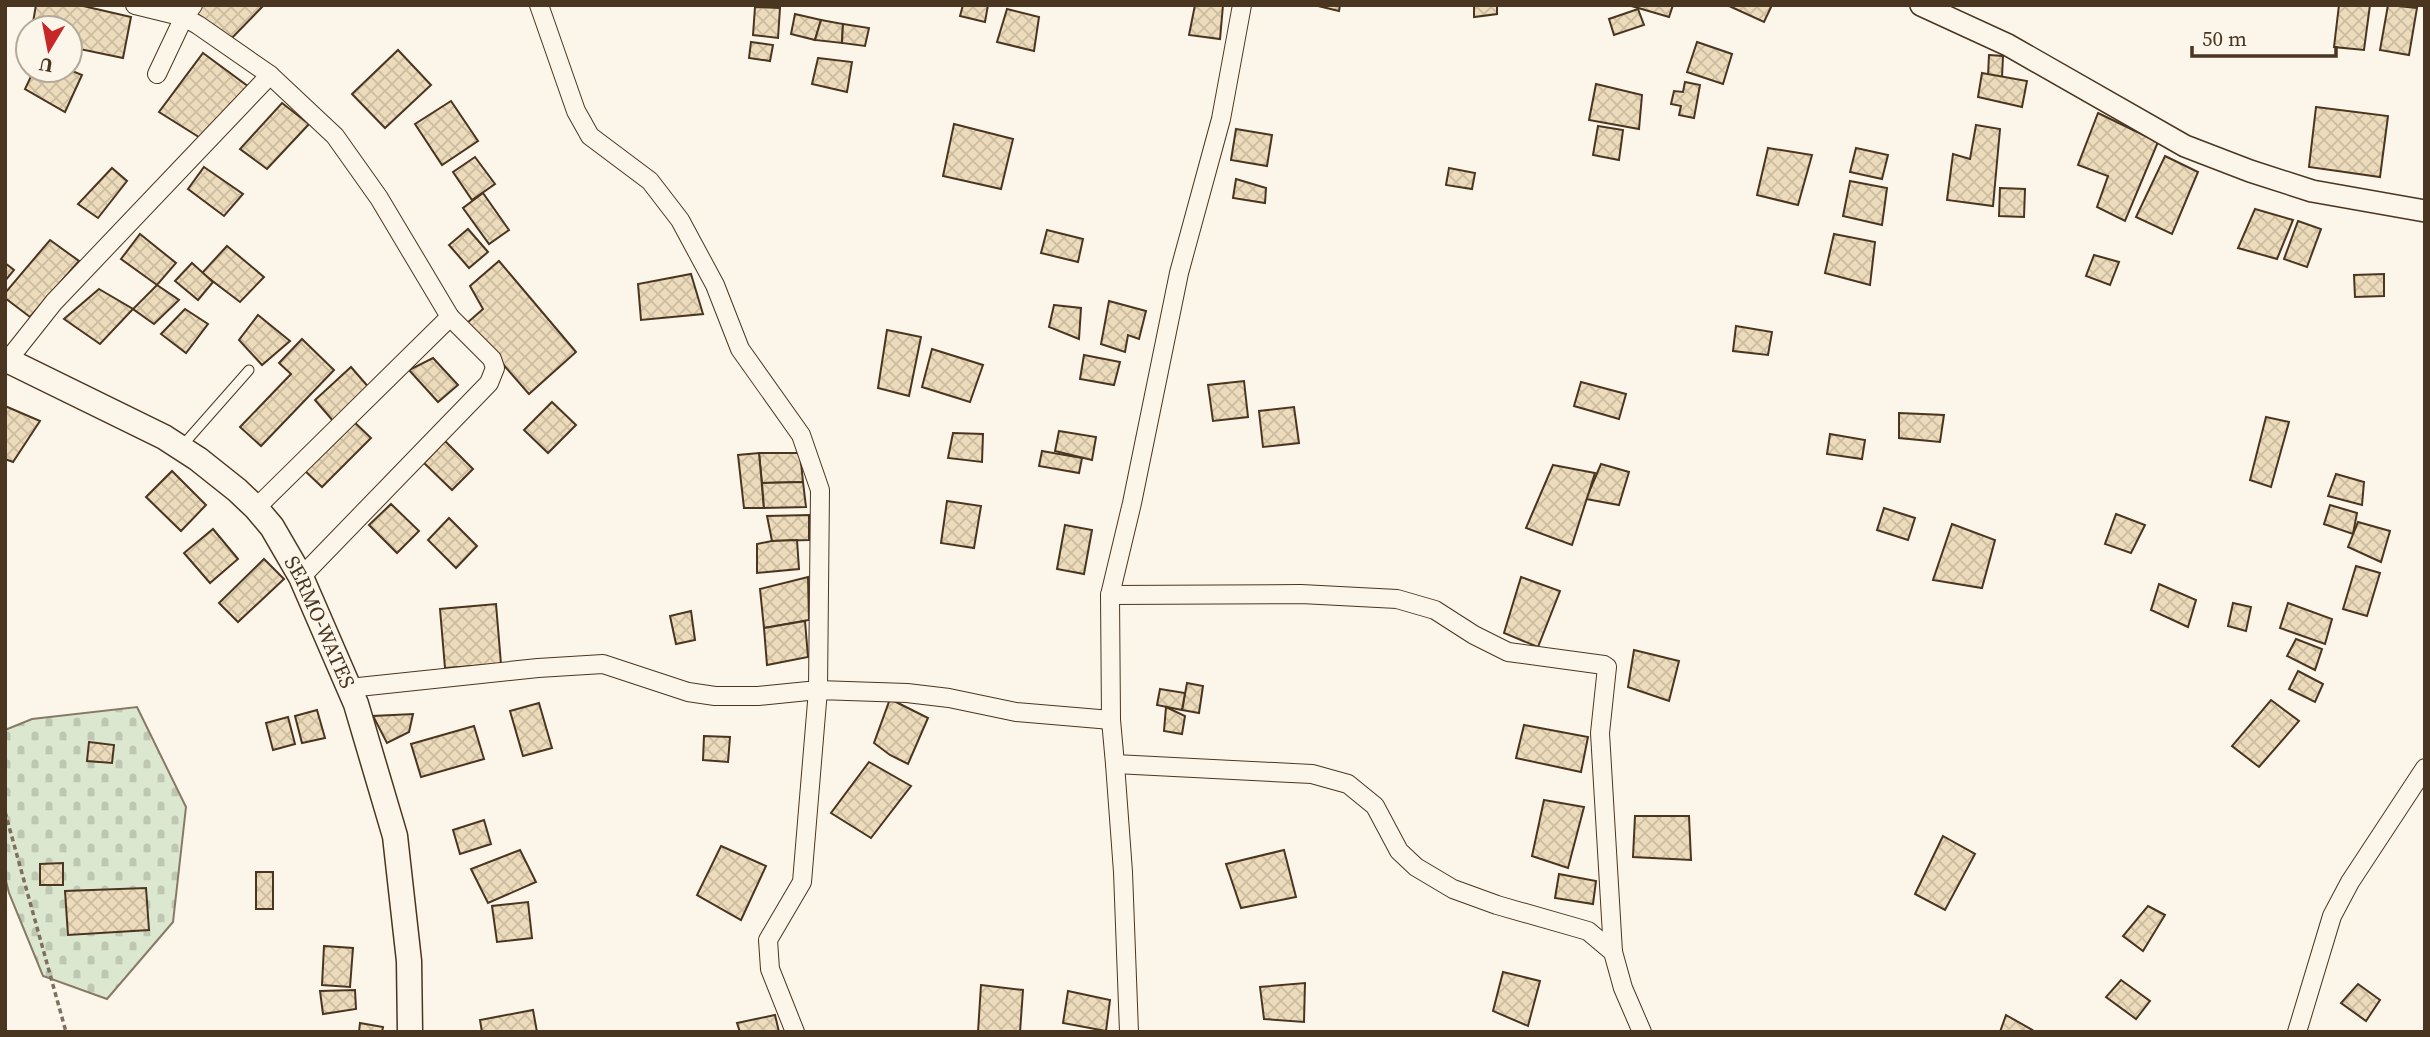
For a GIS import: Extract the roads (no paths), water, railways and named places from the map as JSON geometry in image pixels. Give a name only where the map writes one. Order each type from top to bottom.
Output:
[{"type":"main road","name":"SERMO-WATES","points":[[7,360],[132,419],[181,447],[237,490],[272,527],[301,576],[356,704],[395,836],[408,961],[410,1032]]},
{"type":"street","points":[[135,5],[188,11],[198,25],[270,75],[335,136],[379,198],[450,317],[492,359],[495,368],[493,376],[301,576]]},
{"type":"street","points":[[539,5],[576,111],[590,136],[650,181],[680,220],[715,285],[740,349],[801,435],[820,490],[818,690],[802,882],[768,940],[770,969],[795,1032]]},
{"type":"street","points":[[1129,1032],[1123,872],[1111,720],[1110,595],[1132,503],[1179,273],[1221,119],[1242,5]]},
{"type":"street","points":[[1921,5],[2008,45],[2185,146],[2250,172],[2312,191],[2425,211]]},
{"type":"street","points":[[157,74],[188,11]]},
{"type":"street","points":[[7,360],[54,302],[270,75]]},
{"type":"street","points":[[256,508],[450,317]]},
{"type":"street","points":[[1110,595],[1301,594],[1397,599],[1435,610],[1474,635],[1508,652],[1607,667],[1600,733],[1613,952],[1623,988],[1642,1032]]},
{"type":"street","points":[[349,688],[576,664],[603,664],[688,692],[715,696],[758,696],[818,690],[907,692],[1016,712],[1111,720]]},
{"type":"street","points":[[1115,764],[1312,774],[1348,784],[1375,806],[1399,851],[1416,867],[1464,893],[1588,931],[1613,952]]},
{"type":"street","points":[[2297,1032],[2332,916],[2350,882],[2425,768]]},
{"type":"lane","points":[[181,447],[249,370]]}]
